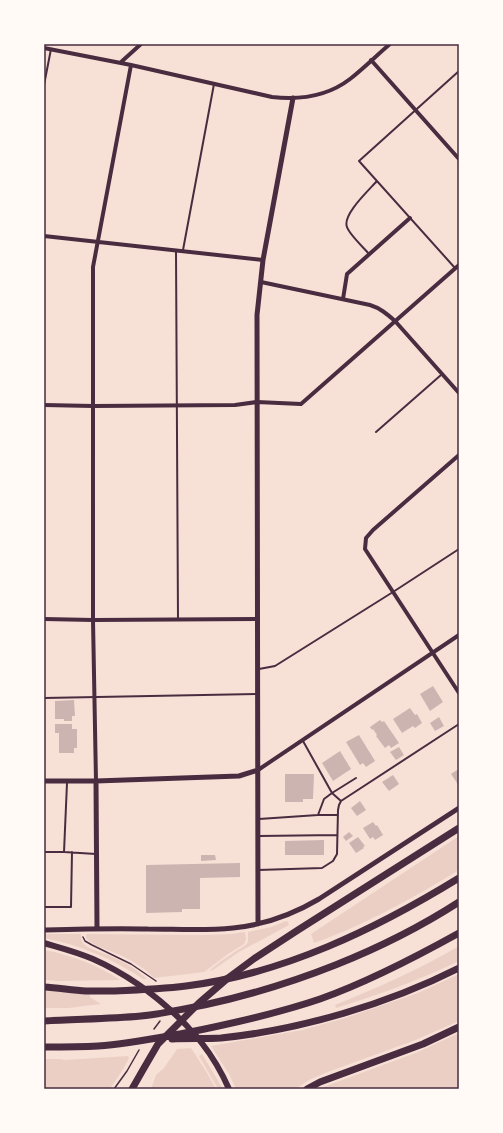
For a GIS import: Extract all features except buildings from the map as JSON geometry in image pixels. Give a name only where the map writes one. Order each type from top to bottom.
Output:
[{"type":"highway","points":[[132,1089],[158,1044],[199,1003],[228,978],[256,958],[459,828]]},
{"type":"highway","points":[[44,987],[88,991],[138,990],[186,986],[252,973],[317,951],[362,931],[459,878]]},
{"type":"highway","points":[[44,1020],[142,1016],[229,1000],[275,986],[382,945],[459,902]]},
{"type":"highway","points":[[44,1047],[100,1046],[152,1039],[217,1026],[283,1010],[320,999],[357,984],[432,948],[459,933]]},
{"type":"highway","points":[[152,1039],[220,1038],[288,1028],[350,1012],[406,992],[459,968]]},
{"type":"highway","points":[[307,1089],[320,1082],[423,1044],[459,1028]]},
{"type":"main road","points":[[44,943],[93,959],[120,973],[158,1000],[181,1020],[201,1041],[229,1089]]},
{"type":"street","points":[[120,63],[141,44]]},
{"type":"street","points":[[44,48],[132,65],[272,97],[293,98],[312,96],[326,92],[338,86],[350,79],[390,44]]},
{"type":"street","points":[[371,60],[459,159]]},
{"type":"street","points":[[97,928],[93,620],[93,267],[132,65]]},
{"type":"street","points":[[258,924],[257,315],[263,260],[293,98]]},
{"type":"street","points":[[343,299],[347,274],[410,218]]},
{"type":"street","points":[[44,236],[263,260]]},
{"type":"street","points":[[44,405],[178,406],[235,405],[257,402],[301,404],[459,265]]},
{"type":"street","points":[[261,282],[343,299],[377,308],[385,312],[395,321],[459,393]]},
{"type":"street","points":[[459,455],[374,530],[366,538],[365,549],[459,693]]},
{"type":"street","points":[[44,619],[258,620]]},
{"type":"street","points":[[44,781],[96,781],[239,776],[258,770],[459,636]]},
{"type":"street","points":[[44,930],[97,928],[208,929],[232,928],[258,924],[284,916],[313,903],[459,808]]},
{"type":"lane","points":[[44,85],[51,49]]},
{"type":"lane","points":[[455,268],[359,161],[459,71]]},
{"type":"lane","points":[[183,251],[214,84]]},
{"type":"lane","points":[[370,254],[347,227],[346,221],[351,212],[377,181]]},
{"type":"lane","points":[[176,251],[178,620]]},
{"type":"lane","points":[[376,432],[442,374]]},
{"type":"lane","points":[[258,669],[275,666],[459,549]]},
{"type":"lane","points":[[44,698],[258,694]]},
{"type":"lane","points":[[258,870],[322,868],[333,861],[337,854],[338,805],[341,801],[459,724]]},
{"type":"lane","points":[[302,740],[332,793],[341,801]]},
{"type":"lane","points":[[318,815],[324,799],[356,778]]},
{"type":"lane","points":[[64,852],[67,781]]},
{"type":"lane","points":[[258,819],[338,815]]},
{"type":"lane","points":[[258,836],[337,835]]},
{"type":"lane","points":[[44,852],[96,854]]},
{"type":"lane","points":[[44,907],[71,907],[72,852]]},
{"type":"path","points":[[83,929],[83,937],[85,941],[131,964],[161,984]]},
{"type":"path","points":[[154,1030],[169,1010]]},
{"type":"path","points":[[114,1089],[142,1046]]},
{"type":"shaded area","points":[[459,836],[459,870],[370,920],[314,943],[311,934]]},
{"type":"shaded area","points":[[286,921],[289,925],[239,952],[213,970],[209,971],[221,961],[247,944],[248,932],[271,927]]},
{"type":"shaded area","points":[[245,932],[246,939],[244,944],[204,972],[154,978],[136,964],[120,955],[94,945],[86,937],[86,934],[205,935]]},
{"type":"shaded area","points":[[44,934],[81,934],[84,944],[126,964],[147,979],[143,979],[120,965],[96,954],[44,938]]},
{"type":"shaded area","points":[[459,946],[459,961],[399,987],[336,1008],[335,1005],[398,978]]},
{"type":"shaded area","points":[[44,950],[84,961],[120,980],[44,980]]},
{"type":"shaded area","points":[[459,974],[459,1021],[413,1041],[325,1073],[309,1080],[295,1089],[236,1089],[229,1074],[211,1046],[302,1030],[345,1018],[418,993]]},
{"type":"shaded area","points":[[44,991],[90,994],[90,997],[101,1004],[69,1008],[44,1008]]},
{"type":"shaded area","points":[[459,1033],[459,1089],[318,1089],[418,1052]]},
{"type":"shaded area","points":[[191,1048],[216,1089],[151,1089],[156,1075],[164,1068],[177,1049]]},
{"type":"shaded area","points":[[202,1054],[223,1089],[218,1089],[199,1056]]},
{"type":"shaded area","points":[[128,1056],[129,1058],[122,1071],[110,1089],[44,1089],[44,1059],[65,1060]]}]
